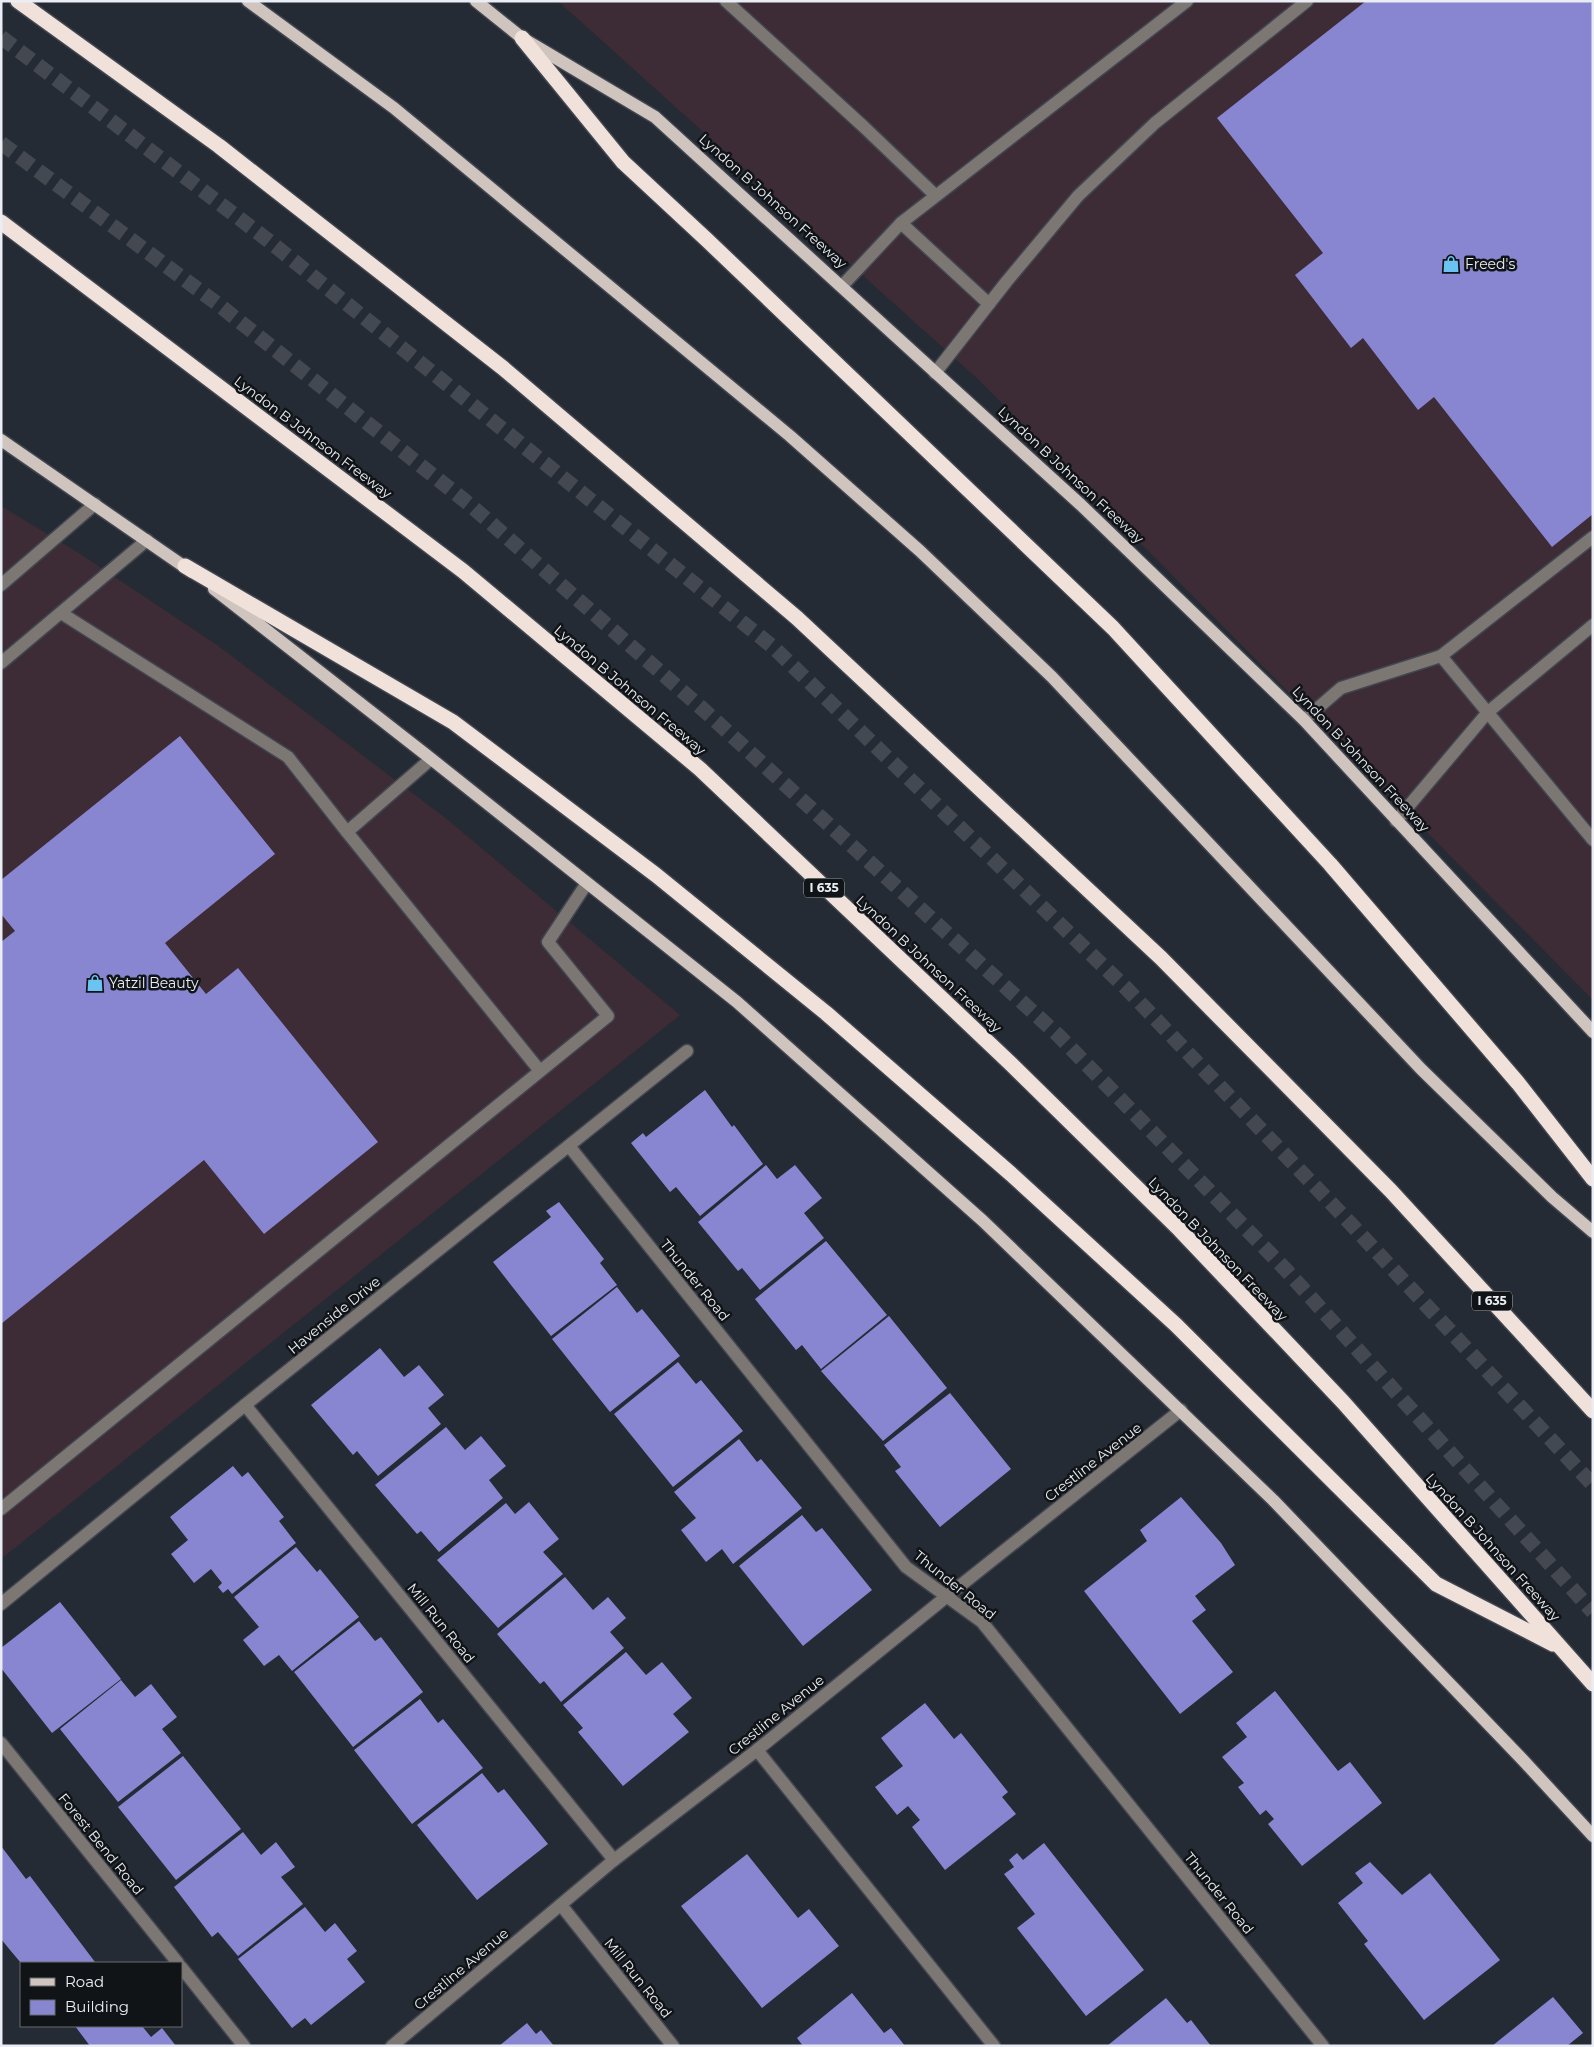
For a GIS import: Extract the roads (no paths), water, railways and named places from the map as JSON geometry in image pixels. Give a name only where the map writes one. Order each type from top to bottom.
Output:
[{"type":"highway","name":"I 635","points":[[21,3],[219,146],[503,368],[797,618],[1161,958],[1391,1191],[1593,1412]]},
{"type":"highway","points":[[522,38],[623,162],[1113,628],[1330,864],[1518,1082],[1593,1179]]},
{"type":"highway","name":"Lyndon B Johnson Freeway","points":[[1,222],[463,571],[700,769],[1011,1064],[1180,1230],[1343,1402],[1593,1684]]},
{"type":"highway","points":[[185,566],[453,722],[656,875],[826,1014],[1012,1174],[1176,1324],[1436,1584],[1561,1648]]},
{"type":"main road","points":[[248,1],[394,108],[790,436],[920,551],[1052,677],[1421,1069],[1552,1197],[1593,1232]]},
{"type":"main road","name":"Lyndon B Johnson Freeway","points":[[476,1],[522,38],[655,117],[1081,505],[1304,720],[1593,1032]]},
{"type":"main road","points":[[1,440],[185,566],[737,1002],[983,1221],[1181,1410],[1273,1500],[1521,1758],[1593,1836]]},
{"type":"street","points":[[726,1],[864,127],[935,196]]},
{"type":"street","points":[[842,286],[901,223],[1187,1]]},
{"type":"street","points":[[935,373],[1078,196],[1155,123],[1307,1]]},
{"type":"street","points":[[901,223],[989,304]]},
{"type":"street","points":[[1,585],[95,504]]},
{"type":"street","points":[[1304,720],[1340,688],[1442,656],[1593,538]]},
{"type":"street","points":[[1,663],[147,540]]},
{"type":"street","points":[[61,613],[288,757],[540,1071]]},
{"type":"street","points":[[1396,821],[1488,712],[1593,625]]},
{"type":"street","points":[[1442,656],[1593,840]]},
{"type":"street","points":[[347,832],[431,759]]},
{"type":"street","points":[[1,1509],[608,1016],[548,942],[587,883]]},
{"type":"street","name":"Havenside Drive","points":[[1,1604],[245,1405],[687,1051]]},
{"type":"street","name":"Thunder Road","points":[[569,1146],[906,1567],[982,1622],[1323,2046]]},
{"type":"street","name":"Mill Run Road","points":[[245,1405],[614,1860]]},
{"type":"street","name":"Crestline Avenue","points":[[392,2046],[614,1860],[757,1750],[1181,1410]]},
{"type":"street","name":"Forest Bend Road","points":[[1,1743],[177,1962]]},
{"type":"street","points":[[757,1750],[994,2046]]},
{"type":"street","name":"Mill Run Road","points":[[561,1905],[674,2046]]},
{"type":"street","points":[[182,1968],[244,2046]]},
{"type":"tunnel","points":[[1,37],[269,241],[773,647],[1126,988],[1350,1223],[1593,1485]]},
{"type":"tunnel","points":[[1,143],[219,305],[469,504],[706,712],[1058,1035],[1287,1271],[1593,1612]]},
{"type":"place","name":"Freed's","points":[[1451,264]]},
{"type":"place","name":"Yatzil Beauty","points":[[95,983]]}]
